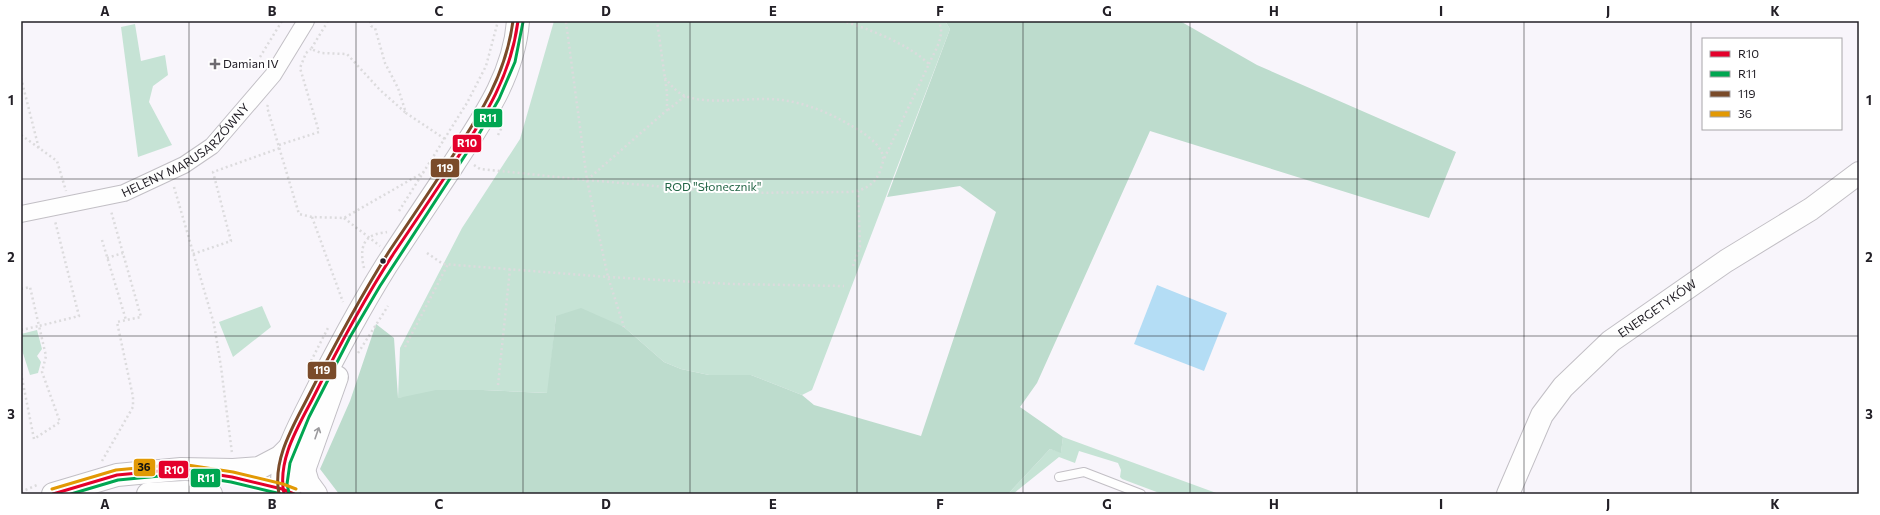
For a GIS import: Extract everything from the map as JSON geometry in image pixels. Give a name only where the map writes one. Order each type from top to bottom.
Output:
[{"type":"street","name":"HELENY MARUSARZÓWNY","points":[[21,214],[124,193],[184,165],[212,146],[273,75],[306,21]]},
{"type":"street","points":[[284,493],[283,476],[290,447],[342,340],[370,276],[494,100],[516,42],[518,21]]},
{"type":"street","name":"ENERGETYKÓW","points":[[1508,494],[1542,415],[1563,388],[1611,341],[1726,261],[1811,209],[1859,173]]},
{"type":"street","points":[[284,493],[304,470],[349,345],[370,303],[370,276]]},
{"type":"street","points":[[53,494],[117,475],[181,470],[232,470],[258,468],[280,457],[290,447]]},
{"type":"street","points":[[181,470],[232,477],[284,493]]},
{"type":"street","points":[[304,470],[308,483],[316,494]]},
{"type":"street","points":[[148,494],[185,492],[211,494]]},
{"type":"lane","points":[[1059,477],[1084,472],[1141,494]]},
{"type":"path","points":[[260,57],[282,21]]},
{"type":"path","points":[[278,145],[318,132],[300,68],[306,53],[311,49],[328,21]]},
{"type":"path","points":[[370,21],[371,26],[375,28],[385,64],[398,88],[406,113]]},
{"type":"path","points":[[397,214],[467,103],[486,66],[498,21]]},
{"type":"path","points":[[657,21],[665,78],[667,110]]},
{"type":"path","points":[[842,21],[886,38],[920,55],[929,64]]},
{"type":"path","points":[[480,169],[734,193],[858,191],[872,185],[879,175],[883,162],[941,38],[940,24],[938,21]]},
{"type":"path","points":[[566,22],[587,180],[608,277],[624,327]]},
{"type":"path","points":[[311,49],[321,53],[347,54],[380,90],[406,113],[445,139]]},
{"type":"path","points":[[21,78],[39,149]]},
{"type":"path","points":[[665,78],[675,90],[685,96],[701,99],[781,100],[804,103],[850,124],[874,142],[882,153],[883,162]]},
{"type":"path","points":[[587,180],[685,96]]},
{"type":"path","points":[[271,101],[267,107],[300,214],[312,217],[344,218],[424,172]]},
{"type":"path","points":[[21,135],[57,161],[67,194]]},
{"type":"path","points":[[193,254],[231,241],[213,172],[280,148]]},
{"type":"path","points":[[174,187],[214,324],[232,457]]},
{"type":"path","points":[[853,266],[860,247],[858,191]]},
{"type":"path","points":[[102,461],[132,407],[133,397],[117,322],[141,317],[111,211]]},
{"type":"path","points":[[21,330],[79,316],[53,214]]},
{"type":"path","points":[[312,217],[343,302]]},
{"type":"path","points":[[344,218],[380,247]]},
{"type":"path","points":[[370,276],[361,257],[362,248],[373,235],[387,232],[389,226]]},
{"type":"path","points":[[102,240],[126,320]]},
{"type":"path","points":[[107,258],[123,253]]},
{"type":"path","points":[[427,253],[444,264],[608,277],[731,284],[844,286]]},
{"type":"path","points":[[405,347],[448,264]]},
{"type":"path","points":[[498,385],[510,269]]},
{"type":"path","points":[[21,289],[30,287],[46,356],[42,372],[60,422],[34,439],[21,373]]},
{"type":"green space","name":"ROD \"Słonecznik\"","points":[[554,21],[945,21],[950,29],[812,390],[802,395],[751,375],[709,375],[681,369],[664,362],[624,327],[556,316],[548,393],[483,390],[398,398],[400,348],[462,228],[520,139]]},
{"type":"green space","points":[[945,21],[1180,21],[1257,65],[1456,152],[1429,218],[1150,131],[1037,383],[1020,407],[1063,437],[1061,453],[1050,449],[1008,494],[339,494],[320,469],[350,401],[376,324],[394,338],[398,398],[436,390],[483,390],[547,393],[556,316],[581,308],[624,327],[664,362],[681,369],[709,375],[751,375],[802,395],[814,405],[921,436],[996,212],[960,186],[887,197],[950,29]]},
{"type":"green space","points":[[135,24],[141,61],[165,55],[168,75],[153,86],[149,102],[172,145],[138,157],[121,27]]},
{"type":"green space","points":[[262,306],[271,327],[233,357],[219,322]]},
{"type":"green space","points":[[37,330],[42,349],[37,356],[41,362],[38,373],[30,375],[21,347],[21,334]]},
{"type":"green space","points":[[1063,437],[1219,494],[1162,494],[1122,479],[1120,477],[1121,470],[1118,463],[1079,451],[1075,463],[1059,457],[1013,494],[1008,494],[1050,449],[1061,452]]},
{"type":"water","points":[[1157,285],[1227,313],[1204,371],[1134,344]]},
{"type":"transit line","name":"119","points":[[279,494],[278,481],[281,455],[291,430],[368,286],[390,250],[463,141],[482,109],[491,92],[505,58],[513,21]]},
{"type":"transit line","name":"R10","points":[[284,494],[283,469],[295,432],[372,288],[467,143],[496,94],[510,59],[518,21]]},
{"type":"transit line","name":"R11","points":[[289,493],[287,484],[290,463],[309,417],[350,337],[380,286],[479,134],[499,99],[515,62],[523,22]]},
{"type":"transit line","name":"36","points":[[52,489],[116,470],[181,464],[233,472],[283,484],[296,489]]},
{"type":"transit line","name":"R10","points":[[53,494],[117,475],[181,469],[232,477],[282,489],[294,494]]},
{"type":"transit line","name":"R11","points":[[71,494],[118,480],[181,474],[231,482],[281,494]]},
{"type":"place","name":"Damian IV","points":[[215,64]]}]
